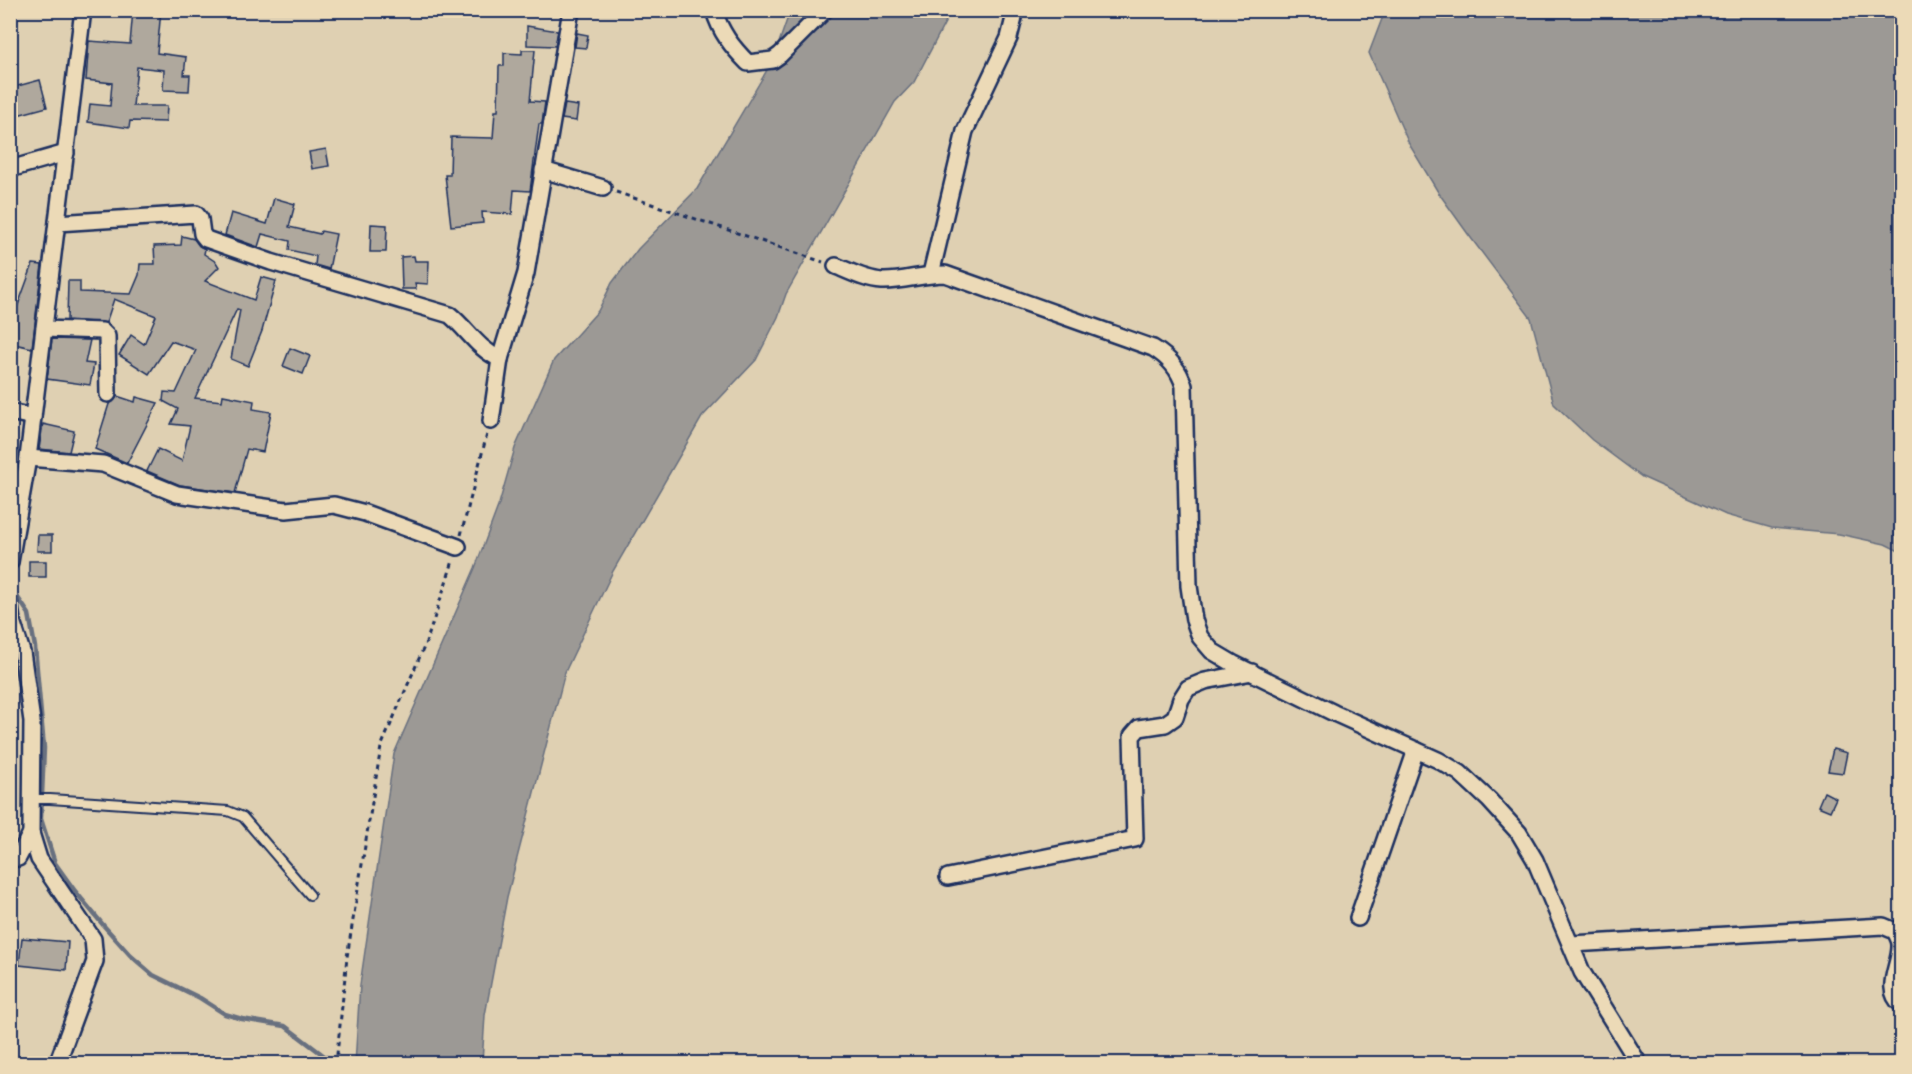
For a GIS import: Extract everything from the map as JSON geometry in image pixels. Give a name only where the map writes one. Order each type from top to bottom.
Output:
[{"type":"street","points":[[10,562],[28,458],[83,10]]},
{"type":"street","points":[[491,421],[500,359],[526,273],[571,10]]},
{"type":"street","points":[[714,10],[718,24],[728,40],[748,63],[773,60],[825,10]]},
{"type":"street","points":[[931,274],[965,131],[1009,38],[1014,10]]},
{"type":"street","points":[[10,169],[66,153]]},
{"type":"street","points":[[543,170],[603,188]]},
{"type":"street","points":[[57,223],[196,214],[200,219],[202,234],[206,239],[271,262],[450,315],[463,326],[474,342],[487,353],[500,359]]},
{"type":"street","points":[[836,266],[866,278],[883,281],[945,274],[1153,348],[1164,355],[1174,365],[1184,386],[1189,586],[1194,620],[1200,637],[1212,651],[1252,672],[1334,713],[1438,760],[1460,773],[1489,800],[1519,833],[1535,860],[1582,972],[1639,1064]]},
{"type":"street","points":[[44,329],[102,331],[107,336],[108,394]]},
{"type":"street","points":[[10,412],[33,417]]},
{"type":"street","points":[[28,458],[102,464],[177,494],[286,510],[334,505],[365,513],[458,547]]},
{"type":"street","points":[[10,606],[16,649],[32,721],[35,799],[31,833],[18,858],[10,859]]},
{"type":"street","points":[[948,877],[1135,839],[1132,736],[1139,728],[1165,724],[1175,717],[1181,699],[1188,688],[1205,681],[1252,672]]},
{"type":"street","points":[[1358,918],[1416,750]]},
{"type":"street","points":[[31,833],[39,860],[93,939],[95,961],[57,1064]]},
{"type":"street","points":[[1572,945],[1883,926],[1895,931],[1900,944],[1891,988],[1897,1001],[1902,1005]]},
{"type":"lane","points":[[35,799],[228,811],[243,817],[310,895]]},
{"type":"path","points":[[603,188],[836,266]]},
{"type":"path","points":[[336,1064],[347,957],[381,747],[427,640],[458,547],[491,421]]},
{"type":"shaded area","points":[[790,11],[951,11],[914,82],[895,102],[786,294],[778,317],[756,360],[702,417],[613,571],[565,672],[507,897],[485,1015],[482,1063],[355,1064],[360,985],[394,754],[475,568],[499,504],[515,448],[554,360],[598,311],[612,283],[638,249],[697,189],[773,60]]},
{"type":"shaded area","points":[[1385,11],[1901,11],[1901,552],[1885,544],[1839,534],[1772,528],[1726,515],[1642,477],[1592,440],[1554,404],[1531,318],[1438,192],[1409,144],[1369,53]]},
{"type":"building","points":[[133,10],[161,10],[157,53],[186,57],[184,75],[190,75],[189,91],[163,90],[164,70],[137,67],[133,106],[167,106],[166,122],[130,121],[129,128],[88,122],[90,104],[110,106],[112,83],[86,80],[89,41],[130,44]]},
{"type":"building","points":[[527,26],[558,31],[555,46],[527,45]]},
{"type":"building","points":[[577,33],[588,35],[586,48],[575,47]]},
{"type":"building","points":[[522,50],[535,50],[530,101],[545,102],[542,124],[539,124],[530,191],[514,190],[512,214],[482,212],[483,223],[451,226],[445,175],[450,175],[451,137],[493,138],[495,111],[498,111],[499,66],[504,66],[504,53],[522,54]]},
{"type":"building","points":[[40,80],[47,107],[10,117],[10,88]]},
{"type":"building","points":[[565,104],[578,106],[576,121],[562,119]]},
{"type":"building","points":[[326,149],[329,166],[312,169],[309,152]]},
{"type":"building","points":[[274,198],[295,204],[289,227],[320,234],[321,231],[336,234],[329,269],[315,265],[316,256],[289,250],[290,241],[262,234],[258,247],[225,235],[231,213],[267,224]]},
{"type":"building","points":[[371,224],[387,225],[386,252],[370,252]]},
{"type":"building","points":[[182,236],[194,239],[199,246],[205,249],[204,254],[216,262],[219,267],[205,281],[254,300],[261,277],[276,281],[262,331],[248,366],[231,359],[240,310],[237,309],[195,398],[222,401],[223,395],[254,401],[253,409],[271,412],[263,452],[247,449],[235,493],[180,485],[147,471],[158,449],[182,461],[190,426],[171,424],[178,409],[163,401],[164,392],[176,393],[196,350],[171,341],[149,374],[119,355],[131,335],[144,344],[156,316],[114,299],[106,323],[67,320],[68,281],[80,281],[80,292],[131,294],[139,275],[140,264],[155,264],[154,246],[181,245]]},
{"type":"building","points":[[414,256],[415,261],[429,261],[428,284],[415,283],[416,289],[402,289],[401,257]]},
{"type":"building","points":[[33,264],[42,265],[32,348],[10,343],[10,327]]},
{"type":"building","points":[[52,339],[90,340],[85,363],[94,364],[90,385],[47,379]]},
{"type":"building","points":[[290,348],[310,356],[303,374],[283,366]]},
{"type":"building","points":[[117,396],[135,402],[136,397],[158,403],[127,463],[95,449],[109,404]]},
{"type":"building","points":[[43,424],[74,431],[69,452],[39,449]]},
{"type":"building","points":[[38,535],[52,535],[52,551],[37,551]]},
{"type":"building","points":[[29,561],[46,561],[46,577],[29,577]]},
{"type":"building","points":[[1833,749],[1847,753],[1843,773],[1828,771]]},
{"type":"building","points":[[1824,792],[1836,798],[1830,811],[1818,806]]},
{"type":"building","points":[[22,938],[68,942],[66,970],[19,965]]},
{"type":"waterway","points":[[14,592],[29,614],[35,647],[44,748],[41,819],[55,863],[104,926],[130,955],[153,975],[200,998],[225,1014],[285,1026],[331,1061]]}]
